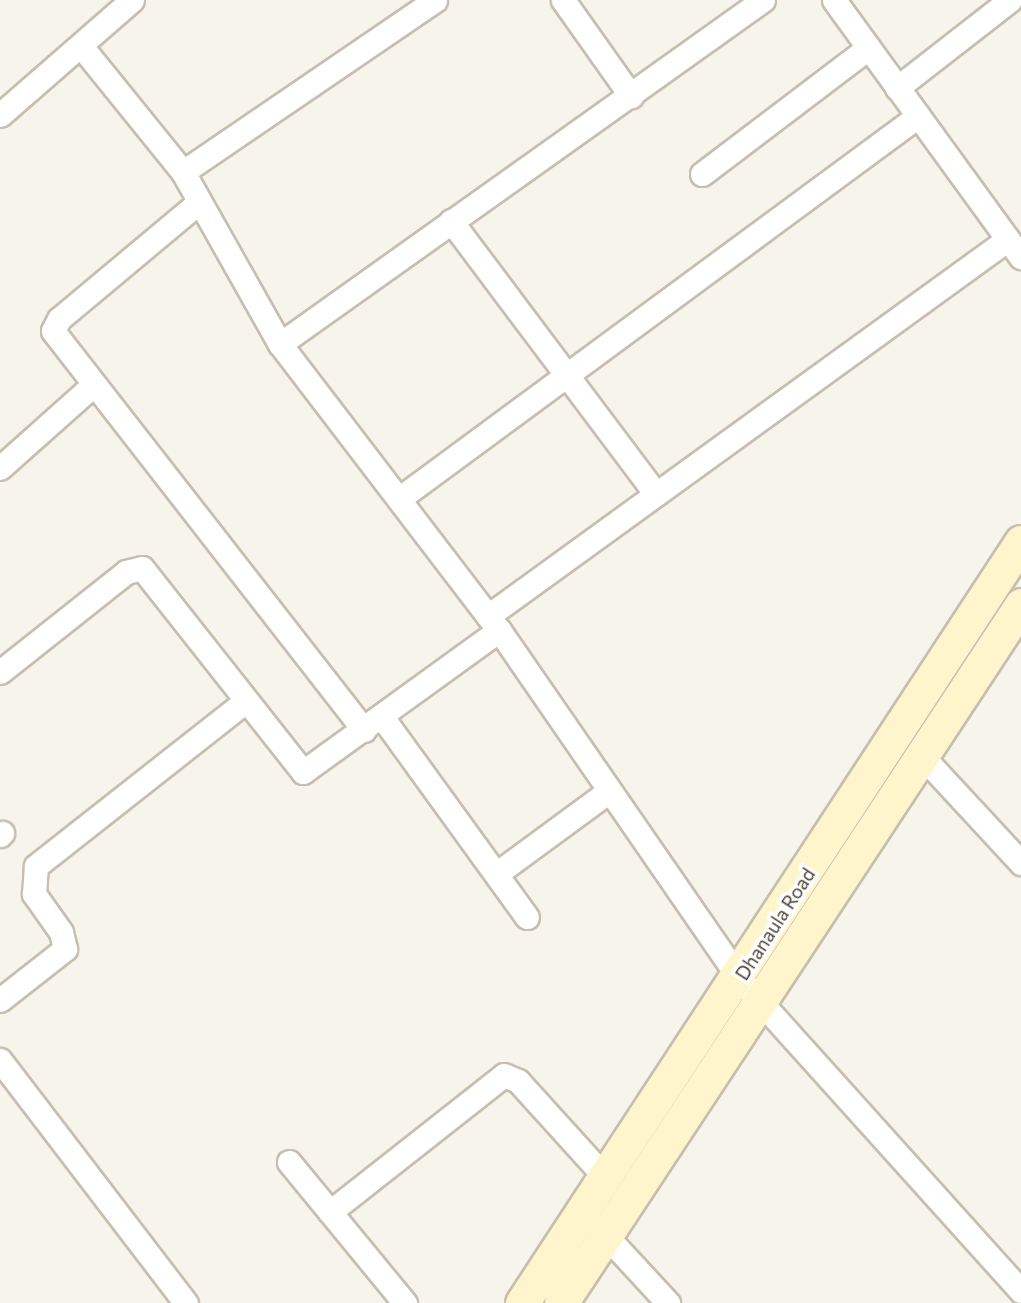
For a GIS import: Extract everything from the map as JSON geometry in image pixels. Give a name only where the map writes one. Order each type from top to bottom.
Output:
[{"type":"street","points":[[0,115],[132,0]]},
{"type":"street","points":[[183,172],[435,0]]},
{"type":"street","points":[[563,0],[631,96]]},
{"type":"street","points":[[280,344],[763,0]]},
{"type":"street","points":[[0,671],[126,572],[142,568],[303,772],[373,724],[656,494],[1014,248],[834,0]]},
{"type":"street","points":[[897,88],[1010,0]]},
{"type":"street","points":[[81,46],[183,172],[280,344],[494,623],[739,978],[1021,1291]]},
{"type":"street","points":[[702,174],[868,48]]},
{"type":"street","points":[[400,498],[918,116]]},
{"type":"street","points":[[199,202],[54,324],[57,339],[92,386],[496,874],[527,917]]},
{"type":"street","points":[[451,221],[656,494]]},
{"type":"street","points":[[0,468],[92,386]]},
{"type":"street","name":"Dhanaula Road","points":[[561,1303],[594,1223],[606,1178],[1021,542]]},
{"type":"street","name":"Dhanaula Road","points":[[522,1303],[594,1223],[760,1003],[1021,605]]},
{"type":"street","points":[[0,1000],[66,945],[34,894],[36,866],[246,701]]},
{"type":"street","points":[[922,756],[1021,863]]},
{"type":"street","points":[[496,874],[609,790]]},
{"type":"street","points":[[0,1060],[186,1303]]},
{"type":"street","points":[[330,1212],[504,1075],[518,1081],[606,1178]]},
{"type":"street","points":[[289,1162],[405,1303]]},
{"type":"street","points":[[594,1223],[668,1303]]}]
